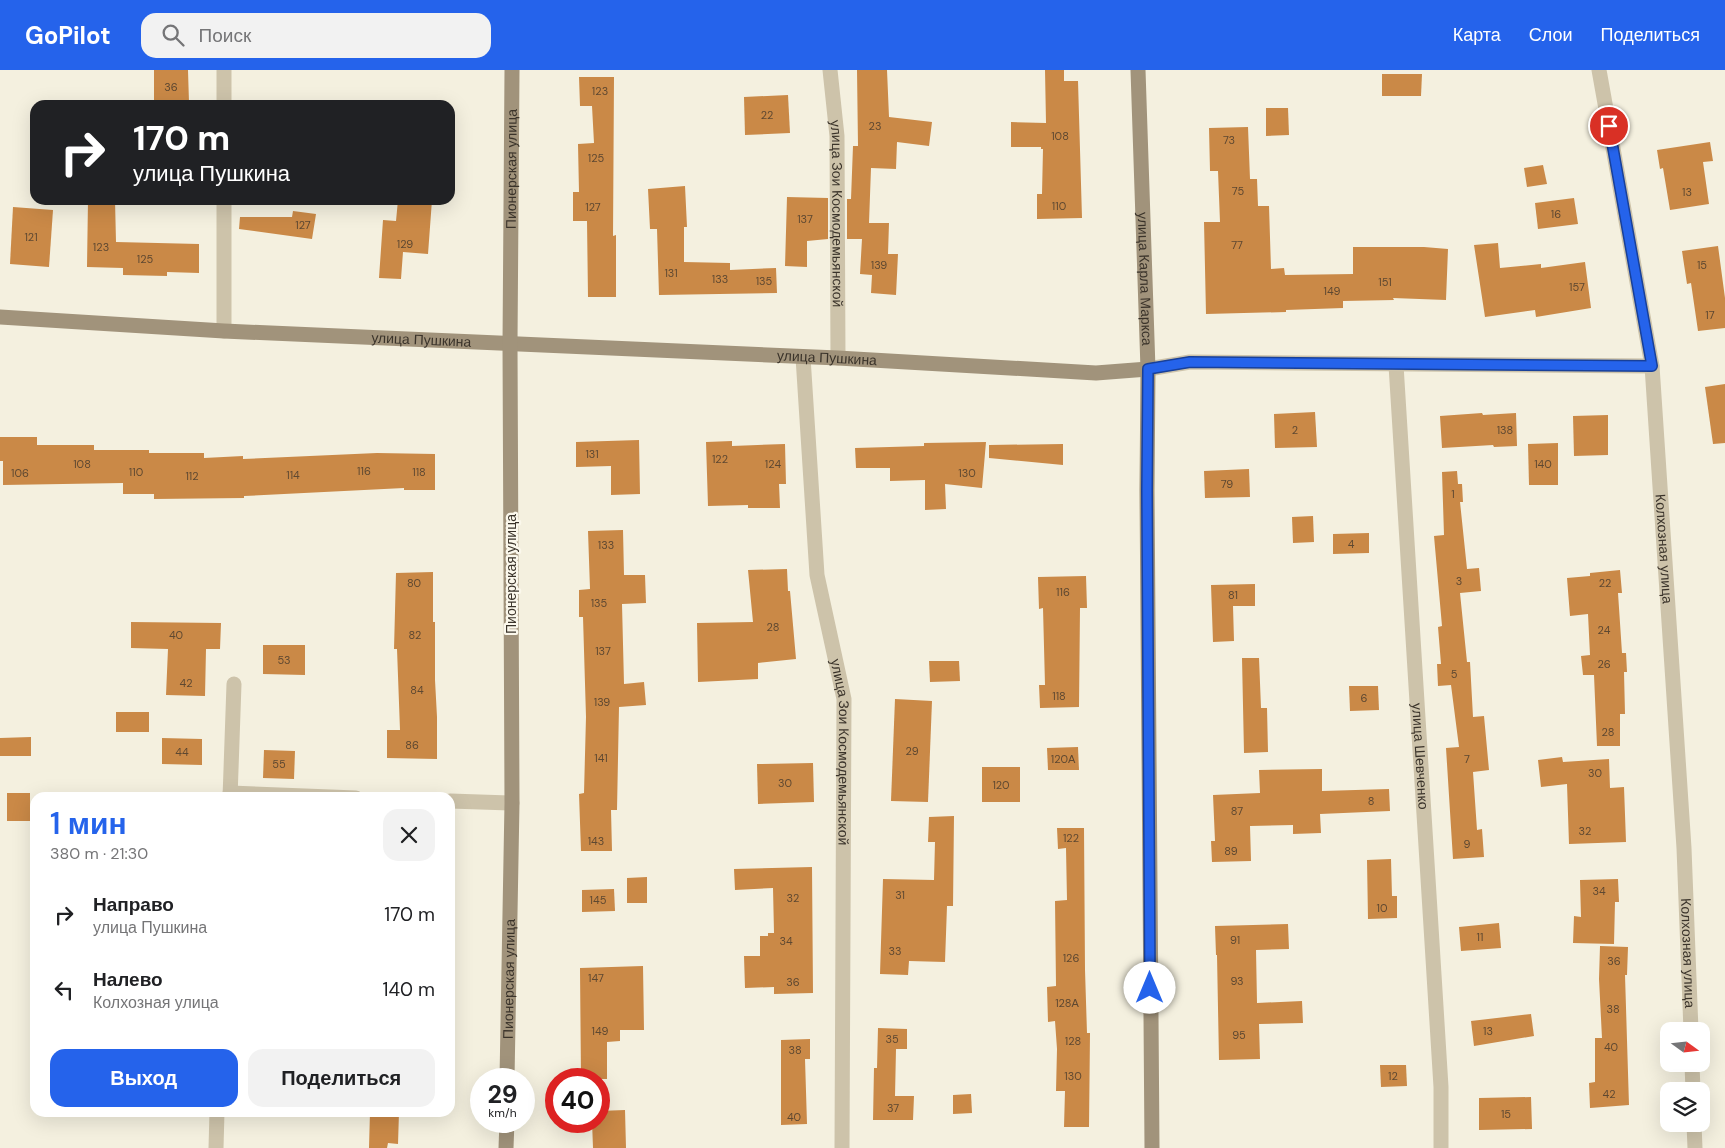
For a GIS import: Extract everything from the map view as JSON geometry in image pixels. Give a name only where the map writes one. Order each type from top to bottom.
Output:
[{"type":"street","points":[[224,70],[224,100]]},
{"type":"street","name":"Пионерская улица","points":[[508,1068],[512,803],[510,344],[512,70]]},
{"type":"street","name":"улица Зои Космодемьянской","points":[[830,70],[837,136],[838,358]]},
{"type":"street","name":"улица Карла Маркса","points":[[1138,70],[1148,369],[1147,490],[1152,1148]]},
{"type":"street","name":"Колхозная улица","points":[[1599,70],[1652,366],[1684,848],[1691,1022]]},
{"type":"street","points":[[224,205],[224,331]]},
{"type":"street","name":"улица Пушкина","points":[[0,317],[224,331],[838,358],[1096,374],[1148,369],[1190,362],[1652,366]]},
{"type":"street","name":"улица Зои Космодемьянской","points":[[803,357],[817,575],[844,699],[842,1148]]},
{"type":"street","name":"улица Шевченко","points":[[1396,365],[1441,1087],[1441,1148]]},
{"type":"street","points":[[230,792],[234,684]]},
{"type":"street","points":[[455,801],[512,803]]},
{"type":"street","points":[[216,1148],[217,1117]]},
{"type":"street","points":[[1694,1132],[1695,1148]]},
{"type":"street","points":[[506,1148],[507,1133]]},
{"type":"building","points":[[154,70],[188,70],[189,100],[154,100]]},
{"type":"building","points":[[857,70],[887,70],[889,117],[932,122],[929,146],[897,142],[896,169],[871,168],[869,223],[889,223],[888,254],[898,254],[896,295],[871,293],[872,275],[860,274],[862,239],[847,239],[847,199],[851,199],[853,146],[858,146]]},
{"type":"building","points":[[1045,70],[1064,70],[1064,81],[1078,81],[1082,218],[1037,219],[1037,194],[1042,194],[1043,149],[1041,147],[1011,147],[1011,122],[1046,123]]},
{"type":"building","points":[[1382,74],[1422,74],[1421,96],[1382,96]]},
{"type":"building","points":[[579,77],[614,77],[613,236],[616,235],[616,297],[588,297],[587,221],[573,221],[573,192],[579,192],[578,144],[594,143],[592,106],[580,106]]},
{"type":"building","points":[[788,95],[790,133],[745,135],[744,97]]},
{"type":"building","points":[[1266,108],[1288,108],[1289,135],[1266,136]]},
{"type":"building","points":[[1248,127],[1250,179],[1257,179],[1258,206],[1269,206],[1271,269],[1284,268],[1285,275],[1353,274],[1353,247],[1448,249],[1446,300],[1393,298],[1394,300],[1343,301],[1343,308],[1286,310],[1286,312],[1206,314],[1204,222],[1220,222],[1218,171],[1210,171],[1209,128]]},
{"type":"building","points":[[1710,142],[1713,161],[1703,162],[1709,204],[1670,210],[1663,168],[1660,169],[1657,150]]},
{"type":"building","points":[[1543,165],[1547,184],[1527,187],[1524,168]]},
{"type":"building","points":[[685,186],[687,227],[684,227],[684,262],[730,263],[730,270],[776,268],[777,293],[659,295],[657,229],[650,229],[648,189]]},
{"type":"building","points":[[787,197],[828,198],[828,239],[807,241],[807,267],[785,266]]},
{"type":"building","points":[[1574,198],[1578,224],[1538,229],[1535,203]]},
{"type":"building","points":[[88,205],[115,205],[116,242],[199,244],[199,273],[167,272],[167,276],[123,275],[123,268],[87,267]]},
{"type":"building","points":[[398,205],[432,205],[428,254],[403,252],[401,279],[379,278],[383,220],[396,221]]},
{"type":"building","points":[[13,207],[53,210],[49,267],[10,264]]},
{"type":"building","points":[[293,211],[316,214],[312,239],[239,229],[240,217],[292,217]]},
{"type":"building","points":[[1498,243],[1500,268],[1541,264],[1541,268],[1585,262],[1591,308],[1536,317],[1535,310],[1485,317],[1474,245]]},
{"type":"building","points":[[1718,246],[1725,298],[1725,328],[1698,331],[1691,283],[1687,284],[1682,251]]},
{"type":"building","points":[[1725,384],[1725,443],[1713,444],[1705,387]]},
{"type":"building","points":[[1315,412],[1317,447],[1275,448],[1274,414]]},
{"type":"building","points":[[1482,413],[1483,415],[1516,413],[1517,446],[1494,447],[1493,445],[1442,448],[1440,416]]},
{"type":"building","points":[[1608,415],[1608,455],[1574,456],[1573,416]]},
{"type":"building","points":[[0,437],[37,437],[37,445],[94,445],[94,450],[204,453],[204,458],[243,456],[243,459],[377,453],[435,454],[435,490],[404,490],[404,488],[244,496],[244,498],[154,499],[154,494],[123,494],[123,483],[3,485]]},
{"type":"building","points":[[639,440],[640,494],[611,495],[611,466],[576,467],[576,442]]},
{"type":"building","points":[[732,441],[732,446],[785,444],[786,484],[779,484],[780,508],[748,508],[748,505],[708,506],[706,442]]},
{"type":"building","points":[[986,442],[982,488],[945,484],[946,509],[925,510],[925,480],[890,481],[890,468],[856,468],[855,448],[924,446],[924,443]]},
{"type":"building","points":[[1558,443],[1558,485],[1529,485],[1528,444]]},
{"type":"building","points":[[1063,444],[1063,465],[989,458],[989,445]]},
{"type":"building","points":[[1249,469],[1250,497],[1205,498],[1204,471]]},
{"type":"building","points":[[1457,471],[1458,484],[1462,484],[1463,502],[1460,502],[1467,569],[1479,568],[1481,591],[1460,593],[1467,662],[1470,662],[1473,717],[1484,716],[1489,770],[1473,772],[1477,830],[1482,829],[1484,857],[1453,859],[1446,748],[1459,747],[1451,685],[1438,686],[1437,664],[1441,664],[1438,627],[1442,626],[1434,536],[1444,535],[1442,472]]},
{"type":"building","points":[[1313,516],[1314,542],[1293,543],[1292,517]]},
{"type":"building","points":[[623,530],[624,575],[645,575],[646,603],[622,604],[624,684],[644,682],[646,705],[619,707],[617,810],[611,810],[612,851],[581,851],[579,794],[584,793],[586,717],[583,617],[579,617],[579,590],[590,589],[588,531]]},
{"type":"building","points":[[1369,533],[1369,553],[1333,554],[1333,534]]},
{"type":"building","points":[[787,569],[796,659],[758,663],[758,679],[698,682],[697,623],[753,622],[748,570]]},
{"type":"building","points":[[1620,570],[1622,593],[1618,593],[1622,653],[1626,653],[1627,672],[1624,672],[1625,714],[1620,714],[1620,746],[1597,746],[1594,675],[1583,675],[1581,656],[1590,655],[1588,614],[1570,616],[1567,578],[1590,576],[1590,573]]},
{"type":"building","points":[[433,572],[437,759],[387,758],[387,730],[400,730],[397,649],[394,649],[396,573]]},
{"type":"building","points":[[1086,576],[1087,608],[1080,608],[1079,707],[1040,708],[1039,685],[1045,685],[1043,608],[1039,609],[1038,577]]},
{"type":"building","points":[[1255,584],[1255,606],[1233,606],[1234,641],[1213,642],[1211,585]]},
{"type":"building","points":[[131,622],[221,623],[220,649],[206,649],[205,696],[166,695],[168,649],[131,648]]},
{"type":"building","points":[[263,645],[305,645],[305,675],[263,674]]},
{"type":"building","points":[[1242,658],[1259,658],[1261,708],[1267,708],[1268,752],[1244,753]]},
{"type":"building","points":[[929,661],[959,661],[960,681],[930,682]]},
{"type":"building","points":[[1349,686],[1378,686],[1379,710],[1350,711]]},
{"type":"building","points":[[895,699],[932,701],[928,802],[891,801]]},
{"type":"building","points":[[116,712],[149,712],[149,732],[116,732]]},
{"type":"building","points":[[31,737],[31,756],[0,756],[0,738]]},
{"type":"building","points":[[162,738],[202,739],[202,765],[162,764]]},
{"type":"building","points":[[1078,747],[1079,770],[1048,770],[1047,748]]},
{"type":"building","points":[[264,750],[295,751],[294,779],[263,778]]},
{"type":"building","points":[[1562,757],[1563,762],[1609,759],[1610,788],[1624,787],[1626,842],[1569,844],[1567,784],[1541,787],[1538,760]]},
{"type":"building","points":[[813,763],[814,802],[758,804],[757,764]]},
{"type":"building","points":[[982,767],[1020,767],[1020,802],[982,802]]},
{"type":"building","points":[[1322,769],[1322,791],[1389,789],[1390,811],[1320,814],[1321,833],[1293,834],[1293,825],[1250,826],[1251,861],[1212,862],[1211,841],[1215,841],[1213,795],[1260,793],[1259,770]]},
{"type":"building","points":[[7,793],[30,793],[30,821],[7,821]]},
{"type":"building","points":[[954,816],[953,906],[947,906],[945,962],[909,961],[908,975],[880,974],[883,879],[934,880],[935,842],[928,842],[929,817]]},
{"type":"building","points":[[1057,828],[1084,828],[1085,970],[1087,1033],[1090,1033],[1089,1127],[1064,1127],[1065,1091],[1056,1091],[1057,1049],[1055,1021],[1048,1022],[1047,987],[1056,986],[1055,901],[1067,900],[1066,848],[1058,849]]},
{"type":"building","points":[[1391,859],[1392,896],[1397,896],[1397,918],[1368,919],[1367,860]]},
{"type":"building","points":[[812,867],[813,993],[774,994],[774,987],[745,988],[744,956],[760,956],[760,936],[768,936],[768,933],[774,933],[773,888],[735,890],[734,869]]},
{"type":"building","points":[[647,877],[647,903],[627,903],[627,878]]},
{"type":"building","points":[[1618,879],[1619,902],[1615,902],[1614,944],[1573,943],[1574,916],[1581,917],[1580,880]]},
{"type":"building","points":[[614,889],[615,911],[582,912],[582,890]]},
{"type":"building","points":[[1499,923],[1501,948],[1461,951],[1459,927]]},
{"type":"building","points":[[1288,924],[1289,949],[1256,950],[1257,1003],[1302,1001],[1303,1023],[1259,1024],[1260,1059],[1219,1060],[1215,926]]},
{"type":"building","points":[[1600,946],[1628,947],[1627,975],[1625,975],[1629,1105],[1590,1108],[1589,1083],[1595,1082],[1595,1038],[1602,1038],[1599,979]]},
{"type":"building","points":[[643,966],[644,1030],[620,1030],[620,1041],[607,1042],[607,1068],[581,1068],[580,968]]},
{"type":"building","points":[[1531,1014],[1534,1036],[1474,1046],[1471,1021]]},
{"type":"building","points":[[878,1028],[907,1029],[907,1049],[896,1049],[895,1096],[914,1096],[913,1120],[873,1120],[874,1068],[877,1068]]},
{"type":"building","points":[[810,1039],[810,1059],[805,1059],[807,1124],[781,1125],[781,1040]]},
{"type":"building","points":[[1380,1065],[1406,1065],[1407,1086],[1381,1087]]},
{"type":"building","points":[[971,1094],[972,1113],[953,1114],[953,1095]]},
{"type":"building","points":[[1531,1097],[1532,1129],[1479,1130],[1479,1098]]},
{"type":"building","points":[[625,1110],[626,1148],[593,1148],[592,1133],[610,1133],[610,1111]]},
{"type":"building","points":[[370,1117],[399,1117],[398,1144],[388,1143],[387,1148],[369,1148]]},
{"type":"route","points":[[1150,988],[1148,369],[1190,362],[1652,366],[1609,126]]}]
